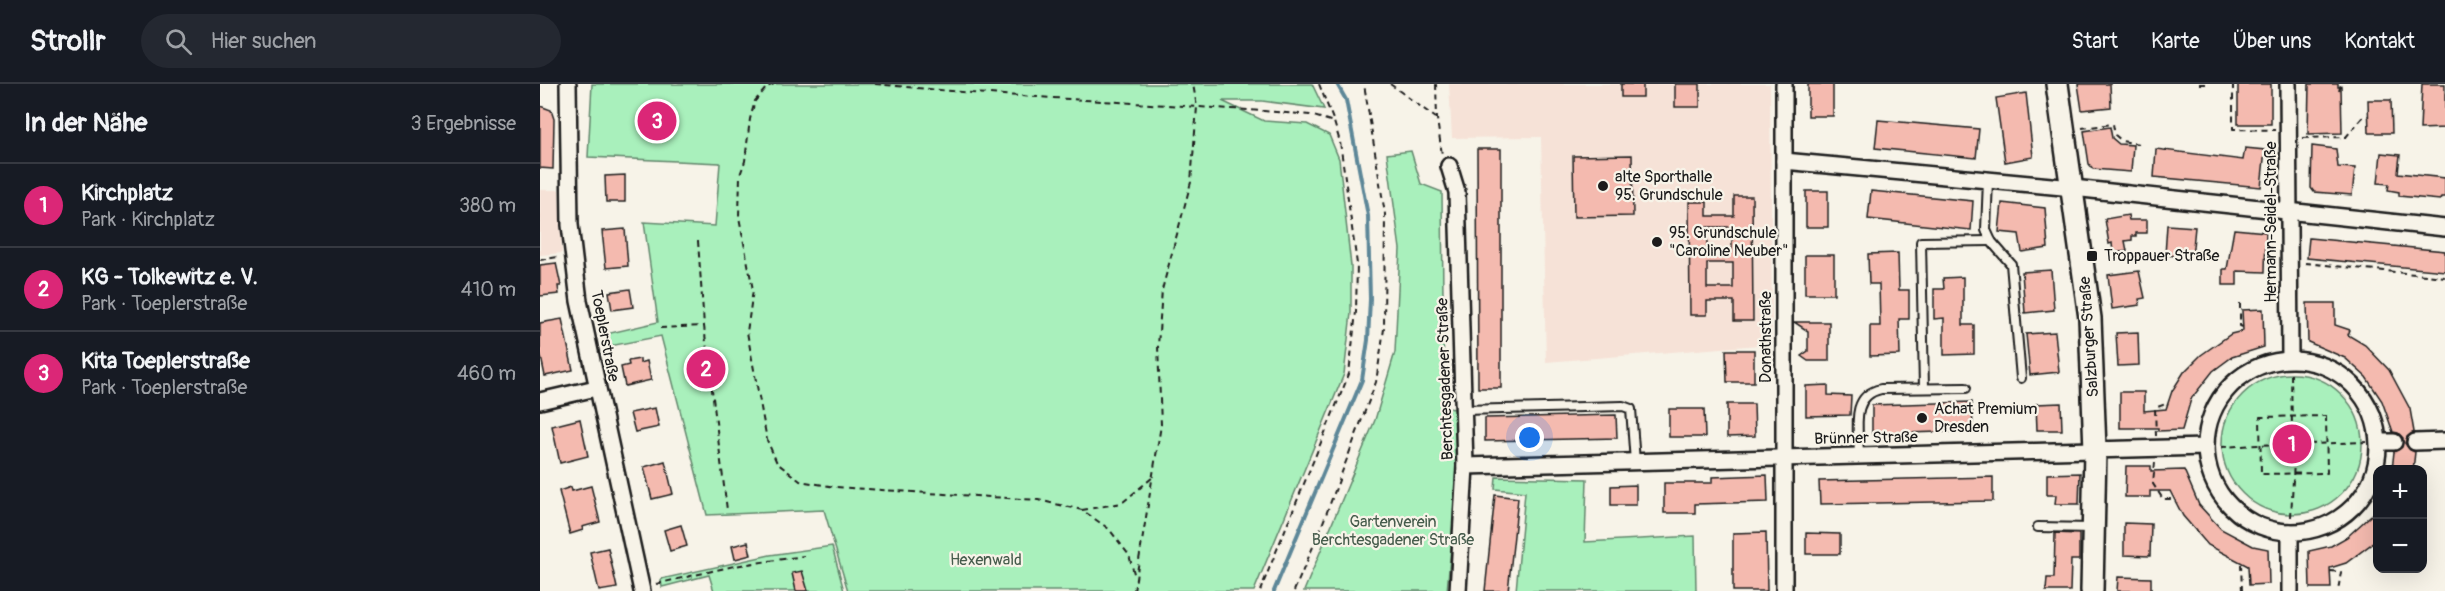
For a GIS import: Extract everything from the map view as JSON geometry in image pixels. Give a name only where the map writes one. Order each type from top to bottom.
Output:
[{"type":"street","name":"Toeplerstraße","points":[[568,84],[568,171],[573,255],[579,301],[596,388],[642,589]]},
{"type":"street","name":"Donathstraße","points":[[1784,84],[1784,591]]},
{"type":"street","name":"Salzburger Straße","points":[[2057,84],[2090,318],[2095,450],[2092,591]]},
{"type":"street","name":"Hermann-Seidel-Straße","points":[[2288,84],[2290,359]]},
{"type":"street","name":"Berchtesgadener Straße","points":[[1444,160],[1457,192],[1465,466],[1458,591]]},
{"type":"street","points":[[1784,161],[2073,188],[2445,228]]},
{"type":"street","points":[[2290,359],[2317,363],[2341,374],[2361,392],[2386,442],[2363,495],[2343,515],[2318,528],[2290,532],[2264,527],[2241,515],[2228,503],[2210,473],[2206,447],[2210,421],[2221,396],[2240,377],[2264,364],[2290,359]]},
{"type":"street","points":[[540,401],[596,388]]},
{"type":"street","points":[[2415,442],[2445,441]]},
{"type":"street","name":"Brünner Straße","points":[[1465,466],[2206,447]]},
{"type":"street","points":[[2290,532],[2290,591]]},
{"type":"lane","points":[[1988,180],[1986,230],[1991,241],[2011,264],[2021,378]]},
{"type":"lane","points":[[1924,388],[1921,242],[1991,241]]},
{"type":"lane","points":[[1859,456],[1858,409],[1868,391],[1966,388]]},
{"type":"lane","points":[[1463,410],[1623,406],[1631,409],[1633,417],[1635,462]]},
{"type":"lane","points":[[2038,527],[2094,528]]},
{"type":"path","points":[[774,84],[767,87],[755,101],[750,120],[745,161],[740,175],[739,218],[753,290],[747,332],[767,440],[777,463],[800,481],[835,487],[1038,500],[1082,510],[1109,529],[1130,555],[1135,577]]},
{"type":"path","points":[[875,84],[972,93],[1310,115],[1334,122]]},
{"type":"path","points":[[1134,591],[1161,425],[1158,346],[1162,290],[1191,182],[1197,107],[1193,84]]},
{"type":"path","points":[[1260,591],[1350,374],[1356,312],[1357,264],[1340,142],[1319,84]]},
{"type":"path","points":[[1294,591],[1319,533],[1376,382],[1384,329],[1385,214],[1364,84]]},
{"type":"path","points":[[1389,84],[1437,119]]},
{"type":"path","points":[[1437,84],[1437,119],[1444,160]]},
{"type":"path","points":[[2199,84],[2206,84]]},
{"type":"path","points":[[2233,84],[2233,129],[2270,130]]},
{"type":"path","points":[[2339,91],[2339,85],[2342,84]]},
{"type":"path","points":[[2288,138],[2346,137],[2362,118],[2368,116]]},
{"type":"path","points":[[2064,131],[2113,124],[2115,135],[2122,141],[2139,144]]},
{"type":"path","points":[[698,241],[704,326],[728,510]]},
{"type":"path","points":[[540,260],[573,255]]},
{"type":"path","points":[[2288,262],[2445,277]]},
{"type":"path","points":[[2240,303],[2240,326],[2243,327]]},
{"type":"path","points":[[660,328],[704,326]]},
{"type":"path","points":[[2290,359],[2292,429]]},
{"type":"path","points":[[2168,403],[2155,408],[2156,447],[2153,484],[2163,499],[2174,499]]},
{"type":"path","points":[[2292,416],[2326,416],[2327,473],[2261,474],[2260,417],[2292,416]]},
{"type":"path","points":[[2292,429],[2306,435],[2309,444],[2307,454],[2294,461],[2280,454],[2277,444],[2280,435],[2292,429]]},
{"type":"path","points":[[2309,444],[2386,442]]},
{"type":"path","points":[[2206,447],[2277,444]]},
{"type":"path","points":[[2290,532],[2294,461]]},
{"type":"path","points":[[1082,510],[1122,503],[1153,477]]},
{"type":"path","points":[[642,589],[734,566],[804,556]]},
{"type":"path","points":[[2241,564],[2242,591]]},
{"type":"path","points":[[2330,571],[2341,573],[2338,591]]},
{"type":"shaded area","name":"95. Grundschule \"Caroline Neuber\"","points":[[1449,84],[1770,84],[1772,344],[1546,362],[1541,137],[1452,138]]},
{"type":"shaded area","points":[[540,190],[559,190],[562,253],[540,255]]},
{"type":"green space","name":"Hexenwald","points":[[592,84],[1312,84],[1324,109],[1262,101],[1222,101],[1264,121],[1307,124],[1329,135],[1339,159],[1351,266],[1351,313],[1344,374],[1254,591],[848,591],[824,510],[707,515],[661,336],[605,347],[602,335],[658,322],[644,222],[715,226],[720,163],[588,157]]},
{"type":"green space","name":"Gartenverein Berchtesgadener Straße","points":[[1411,151],[1421,184],[1442,192],[1444,408],[1458,409],[1459,459],[1447,591],[1304,591],[1375,420],[1395,352],[1400,249],[1387,154]]},
{"type":"green space","points":[[2292,374],[2319,380],[2331,386],[2341,395],[2350,405],[2356,417],[2362,444],[2356,471],[2350,483],[2341,493],[2331,502],[2319,508],[2292,514],[2265,508],[2253,502],[2243,493],[2234,483],[2228,471],[2222,444],[2228,417],[2234,405],[2243,395],[2253,386],[2265,380]]},
{"type":"green space","points":[[1496,477],[1587,479],[1585,542],[1695,536],[1696,591],[1516,591],[1525,492],[1495,489]]},
{"type":"green space","points":[[832,546],[844,591],[714,591],[709,575],[662,587],[661,579],[770,555]]},
{"type":"building","points":[[1621,84],[1643,84],[1643,97],[1621,97]]},
{"type":"building","points":[[1675,84],[1700,84],[1700,107],[1675,107]]},
{"type":"building","points":[[1808,84],[1833,84],[1833,116],[1808,116]]},
{"type":"building","points":[[2078,84],[2110,84],[2111,107],[2082,110]]},
{"type":"building","points":[[2238,84],[2271,84],[2271,124],[2238,124]]},
{"type":"building","points":[[2309,84],[2338,84],[2338,87],[2341,87],[2342,133],[2308,134]]},
{"type":"building","points":[[2422,84],[2445,84],[2445,128],[2420,129]]},
{"type":"building","points":[[2026,93],[2033,157],[2005,162],[1996,98]]},
{"type":"building","points":[[2368,100],[2391,100],[2392,133],[2369,133]]},
{"type":"building","points":[[540,106],[551,110],[554,119],[553,169],[540,168]]},
{"type":"building","points":[[1878,120],[1979,129],[1976,158],[1875,148]]},
{"type":"building","points":[[2110,127],[2112,138],[2119,144],[2133,145],[2131,172],[2093,169],[2089,164],[2084,131]]},
{"type":"building","points":[[2312,146],[2336,149],[2338,167],[2355,168],[2352,195],[2314,192],[2311,188]]},
{"type":"building","points":[[2245,148],[2265,150],[2261,187],[2154,177],[2156,149],[2243,160]]},
{"type":"building","points":[[1477,149],[1501,149],[1501,388],[1478,388]]},
{"type":"building","points":[[2381,153],[2400,155],[2398,173],[2445,178],[2445,197],[2441,197],[2440,200],[2399,196],[2399,192],[2388,190],[2389,184],[2378,183]]},
{"type":"building","name":"alte Sporthalle 95. Grundschule","points":[[1632,155],[1633,216],[1574,217],[1573,156]]},
{"type":"building","points":[[625,175],[625,202],[606,202],[605,176]]},
{"type":"building","points":[[1806,191],[1828,191],[1828,227],[1806,227]]},
{"type":"building","points":[[1871,191],[1973,201],[1971,230],[1868,219]]},
{"type":"building","points":[[1734,196],[1752,196],[1753,321],[1734,321],[1734,301],[1707,301],[1707,315],[1690,315],[1689,202],[1707,202],[1707,216],[1734,216]],"holes":[[[1707,227],[1732,227],[1732,252],[1707,252]],[[1707,263],[1733,263],[1733,288],[1707,288]]]},
{"type":"building","points":[[2002,203],[2045,208],[2048,248],[2022,252],[2019,234],[1999,232]]},
{"type":"building","points":[[2128,215],[2129,220],[2147,220],[2147,233],[2136,233],[2136,236],[2132,236],[2132,240],[2125,241],[2127,251],[2113,253],[2112,243],[2109,244],[2105,219]]},
{"type":"building","points":[[2167,225],[2195,227],[2192,257],[2165,255]]},
{"type":"building","points":[[625,229],[628,266],[606,268],[602,231]]},
{"type":"building","points":[[2234,229],[2266,232],[2265,272],[2237,271],[2237,285],[2223,285],[2223,269],[2227,269]]},
{"type":"building","points":[[2309,238],[2445,251],[2445,271],[2307,258]]},
{"type":"building","points":[[1898,253],[1899,290],[1909,290],[1909,319],[1899,319],[1900,355],[1870,356],[1870,326],[1880,326],[1879,284],[1869,284],[1868,254]]},
{"type":"building","points":[[1805,255],[1834,255],[1834,294],[1805,294]]},
{"type":"building","points":[[556,263],[561,286],[558,286],[559,294],[540,296],[540,265]]},
{"type":"building","points":[[2051,270],[2054,310],[2025,313],[2022,272]]},
{"type":"building","points":[[2139,271],[2145,298],[2139,299],[2140,305],[2112,309],[2108,275]]},
{"type":"building","points":[[1963,277],[1963,325],[1974,325],[1974,354],[1944,355],[1944,318],[1934,319],[1934,289],[1944,289],[1943,278]]},
{"type":"building","points":[[630,289],[633,307],[612,310],[609,292]]},
{"type":"building","points":[[2307,303],[2335,303],[2335,325],[2350,330],[2348,335],[2365,345],[2389,370],[2410,409],[2414,432],[2407,437],[2405,443],[2410,450],[2415,452],[2414,465],[2393,465],[2394,452],[2402,447],[2403,438],[2393,432],[2382,401],[2366,377],[2345,358],[2308,342]]},
{"type":"building","points":[[2263,309],[2264,347],[2232,357],[2213,371],[2191,399],[2182,430],[2120,428],[2120,392],[2144,392],[2144,411],[2166,409],[2172,391],[2184,372],[2201,355],[2231,334],[2243,331],[2242,310]]},
{"type":"building","points":[[562,319],[573,370],[545,376],[540,352],[540,323]]},
{"type":"building","points":[[1794,322],[1829,322],[1829,361],[1808,361],[1801,356],[1808,351],[1808,331]]},
{"type":"building","points":[[2055,332],[2059,372],[2030,375],[2026,334]]},
{"type":"building","points":[[2138,332],[2139,365],[2118,366],[2116,333]]},
{"type":"building","points":[[1726,350],[1754,350],[1754,382],[1727,382]]},
{"type":"building","points":[[640,359],[640,363],[647,361],[651,380],[625,386],[621,367],[629,365],[628,361]]},
{"type":"building","points":[[1828,385],[1828,395],[1851,396],[1850,415],[1806,416],[1806,386]]},
{"type":"building","name":"Achat Premium Dresden","points":[[1972,402],[1973,431],[1872,434],[1872,405]]},
{"type":"building","points":[[2061,403],[2062,430],[2037,430],[2036,404]]},
{"type":"building","points":[[1727,404],[1754,404],[1755,436],[1727,437]]},
{"type":"building","points":[[655,408],[659,427],[635,432],[630,413]]},
{"type":"building","points":[[1669,409],[1704,409],[1705,437],[1669,437]]},
{"type":"building","points":[[1616,415],[1617,438],[1485,441],[1485,418]]},
{"type":"building","points":[[580,419],[588,456],[560,463],[552,426]]},
{"type":"building","points":[[665,461],[673,494],[652,499],[644,467]]},
{"type":"building","points":[[2126,466],[2151,466],[2151,471],[2184,470],[2199,505],[2221,529],[2253,546],[2268,549],[2269,584],[2249,585],[2248,566],[2208,545],[2183,516],[2170,491],[2150,491],[2150,497],[2125,497]]},
{"type":"building","points":[[2080,473],[2079,504],[2055,504],[2056,495],[2047,495],[2047,474]]},
{"type":"building","points":[[1767,475],[1768,502],[1695,504],[1695,513],[1664,513],[1664,483],[1712,483],[1712,477]]},
{"type":"building","points":[[1993,477],[1993,501],[1820,504],[1819,481]]},
{"type":"building","points":[[1636,485],[1636,505],[1611,505],[1611,486]]},
{"type":"building","points":[[591,486],[600,522],[582,527],[583,530],[570,534],[559,491],[571,487],[572,491]]},
{"type":"building","points":[[1495,495],[1518,498],[1508,591],[1485,591]]},
{"type":"building","points":[[2373,514],[2373,543],[2346,563],[2330,568],[2331,588],[2310,588],[2309,551],[2331,546],[2347,537]]},
{"type":"building","points":[[2124,523],[2151,524],[2150,556],[2124,555]]},
{"type":"building","points":[[681,525],[687,546],[670,551],[664,530]]},
{"type":"building","points":[[1766,532],[1767,591],[1733,591],[1733,533]]},
{"type":"building","points":[[1806,533],[1840,534],[1840,554],[1806,554]]},
{"type":"building","points":[[2055,533],[2079,534],[2079,560],[2071,560],[2070,591],[2046,591],[2047,578],[2054,578]]},
{"type":"building","points":[[748,542],[751,555],[735,559],[732,546]]},
{"type":"building","points":[[608,548],[617,588],[599,591],[590,552]]},
{"type":"building","points":[[802,571],[808,591],[796,591],[792,573]]},
{"type":"building","points":[[2118,577],[2151,578],[2151,591],[2117,591]]},
{"type":"waterway","points":[[1274,591],[1362,380],[1368,340],[1370,299],[1368,216],[1346,100],[1337,84]]},
{"type":"place","name":"Kita Toeplerstraße","points":[[657,121]]},
{"type":"place","name":"alte Sporthalle 95. Grundschule","points":[[1603,186]]},
{"type":"place","name":"95. Grundschule \"Caroline Neuber\"","points":[[1657,242]]},
{"type":"place","name":"Troppauer Straße","points":[[2092,256]]},
{"type":"place","name":"KG - Tolkewitz e. V.","points":[[706,369]]},
{"type":"place","name":"Achat Premium Dresden","points":[[1922,418]]},
{"type":"place","name":"Kirchplatz","points":[[2292,444]]}]
